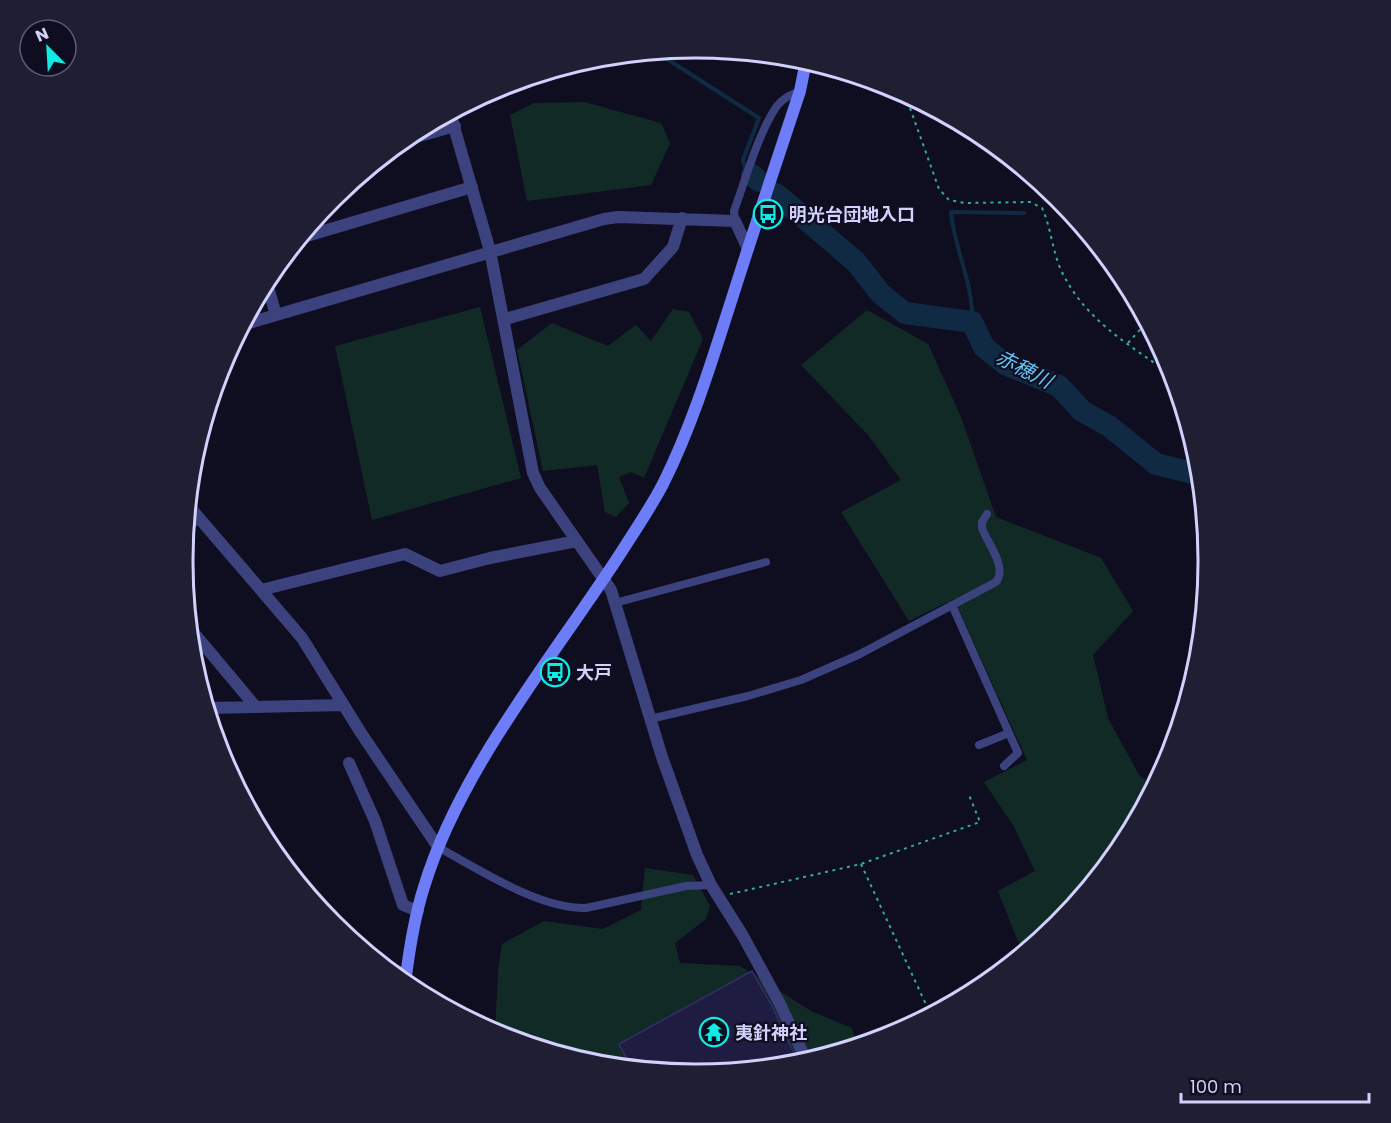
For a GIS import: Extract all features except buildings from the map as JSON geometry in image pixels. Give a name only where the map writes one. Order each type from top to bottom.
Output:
[{"type":"street","points":[[406,973],[424,886],[438,847],[483,760],[605,578],[663,485],[680,448],[716,348],[800,91],[804,71]]},
{"type":"street","points":[[453,121],[490,252],[534,473],[540,488],[605,578],[615,603],[677,802],[698,855],[711,885],[743,936],[779,1002],[803,1053]]},
{"type":"street","points":[[434,132],[455,126]]},
{"type":"street","points":[[314,234],[472,187]]},
{"type":"street","points":[[253,322],[604,219],[618,217],[735,221],[748,249]]},
{"type":"street","points":[[504,319],[644,279],[672,247],[681,218]]},
{"type":"street","points":[[270,293],[276,315]]},
{"type":"street","points":[[195,514],[302,638],[361,733],[438,847]]},
{"type":"street","points":[[195,520],[198,517]]},
{"type":"street","points":[[261,590],[405,554],[440,571],[490,558],[577,541]]},
{"type":"street","points":[[199,639],[255,706]]},
{"type":"street","points":[[215,708],[344,705]]},
{"type":"street","points":[[350,763],[375,821],[403,904],[418,911]]},
{"type":"lane","points":[[735,221],[734,210],[765,127],[777,106],[785,98],[800,91]]},
{"type":"lane","points":[[650,719],[747,696],[801,680],[858,655],[996,582],[1000,577],[1001,568],[982,528],[982,522],[987,514]]},
{"type":"lane","points":[[615,603],[766,562]]},
{"type":"lane","points":[[952,605],[1018,753],[1004,766]]},
{"type":"lane","points":[[979,745],[1009,734]]},
{"type":"lane","points":[[438,847],[490,876],[519,889],[574,908],[586,908],[686,886],[711,885]]},
{"type":"path","points":[[909,106],[939,189],[950,200],[965,203],[1029,202],[1042,208],[1056,257],[1089,314],[1159,366]]},
{"type":"path","points":[[1128,344],[1141,329]]},
{"type":"path","points":[[719,897],[861,864],[980,822],[969,795]]},
{"type":"path","points":[[861,864],[928,1008]]},
{"type":"green space","points":[[584,102],[661,123],[670,143],[651,185],[527,201],[510,115],[534,103]]},
{"type":"green space","points":[[480,307],[521,478],[372,520],[335,346]]},
{"type":"green space","points":[[673,309],[689,312],[703,339],[644,478],[631,472],[619,477],[629,503],[616,517],[605,512],[597,465],[543,471],[517,350],[552,323],[608,346],[636,325],[651,341]]},
{"type":"green space","points":[[867,310],[928,344],[961,417],[996,517],[1101,558],[1133,611],[1093,655],[1108,718],[1139,775],[1148,782],[1114,841],[1095,868],[1051,917],[1020,946],[998,891],[1035,871],[1013,825],[984,782],[1027,760],[954,599],[909,621],[841,512],[901,480],[868,435],[801,365]]},
{"type":"green space","points":[[645,868],[693,875],[710,906],[706,919],[675,943],[680,963],[740,966],[811,1011],[852,1028],[855,1039],[794,1055],[761,1060],[696,1064],[663,1063],[597,1055],[534,1038],[496,1023],[498,970],[502,944],[544,921],[603,929],[641,910]]},
{"type":"waterway","name":"赤穂川","points":[[668,60],[759,118],[743,160],[745,167]]},
{"type":"waterway","name":"赤穂川","points":[[752,175],[759,181]]},
{"type":"waterway","name":"赤穂川","points":[[776,194],[856,262],[881,294],[905,313],[972,322],[984,347],[1005,364],[1059,386],[1082,411],[1109,426],[1156,464],[1190,472]]},
{"type":"waterway","points":[[972,322],[970,294],[951,212],[1024,213]]},
{"type":"place","name":"明光台団地入口","points":[[768,214]]},
{"type":"place","name":"大戸","points":[[555,672]]},
{"type":"place","name":"夷針神社","points":[[714,1032]]}]
